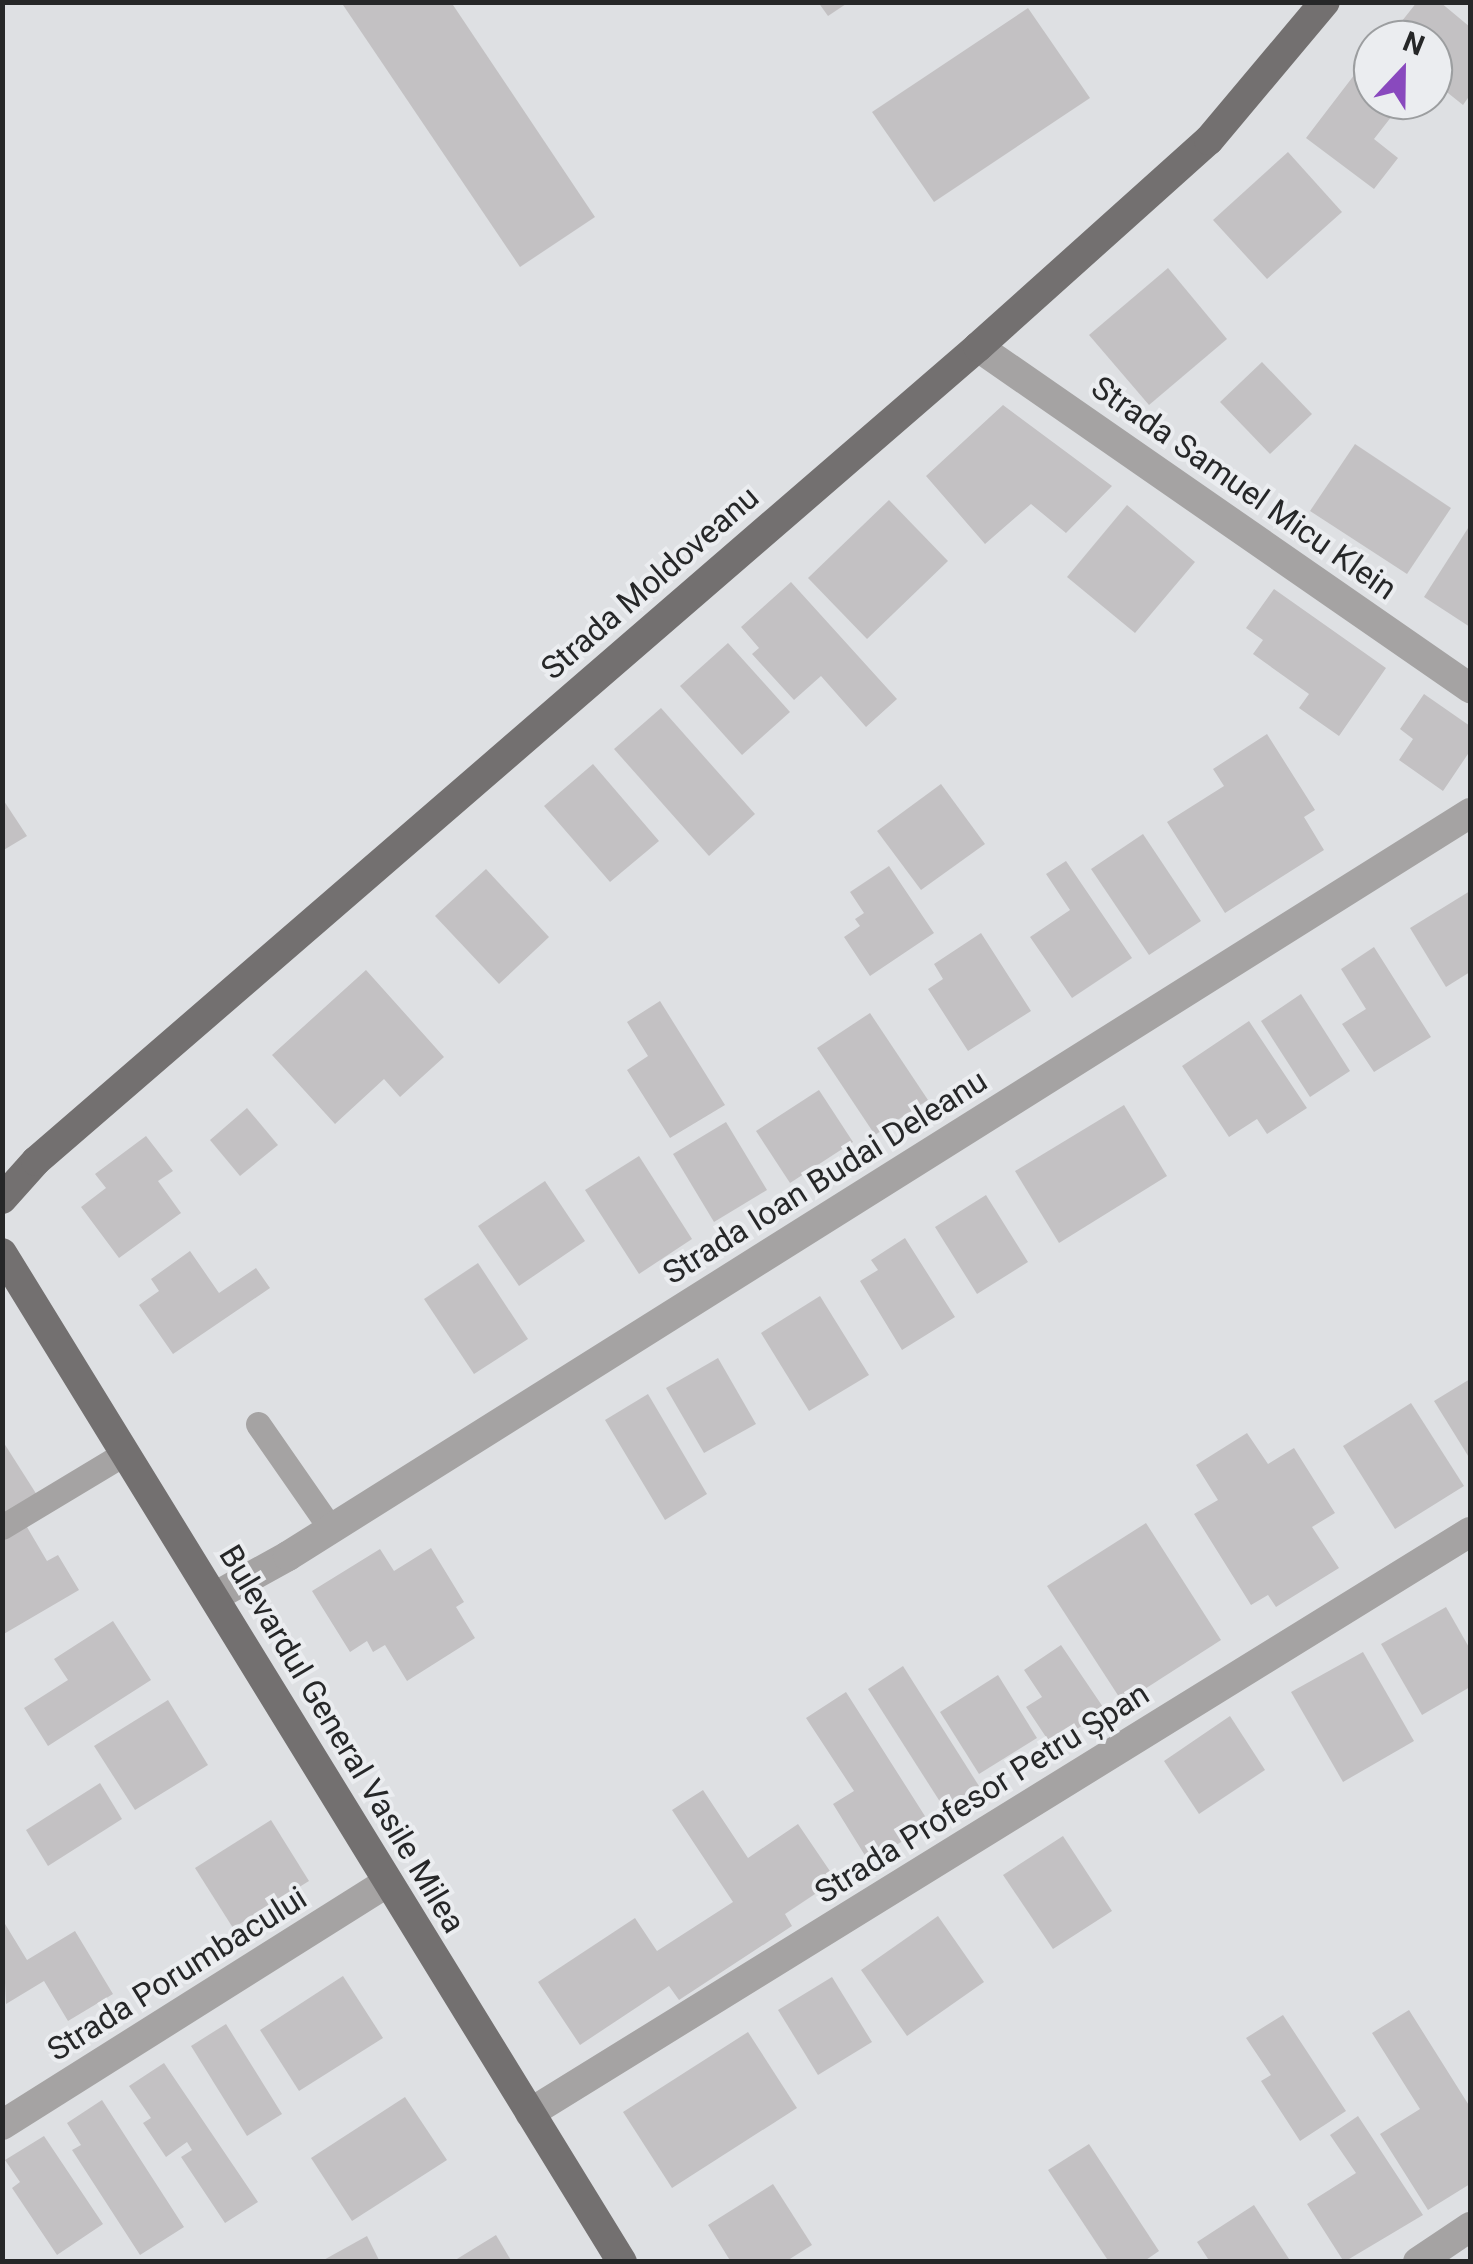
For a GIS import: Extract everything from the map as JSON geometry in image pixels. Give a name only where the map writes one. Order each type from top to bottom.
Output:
[{"type":"main road","name":"Strada Moldoveanu","points":[[2,1199],[51,1148],[978,346],[1209,140],[1326,2]]},
{"type":"main road","name":"Bulevardul General Vasile Milea","points":[[2,1254],[622,2262]]},
{"type":"street","name":"Strada Samuel Micu Klein","points":[[978,346],[1470,688]]},
{"type":"street","name":"Strada Ioan Budai Deleanu","points":[[214,1596],[331,1529],[1470,813]]},
{"type":"street","name":"Strada Profesor Petru Șpan","points":[[530,2113],[1470,1532]]},
{"type":"street","name":"Strada Porumbacului","points":[[2,2125],[388,1882]]},
{"type":"street","points":[[1418,2262],[1470,2227]]},
{"type":"lane","points":[[258,1424],[331,1529]]},
{"type":"lane","points":[[2,1527],[125,1452]]},
{"type":"building","points":[[341,2],[451,2],[595,217],[520,267]]},
{"type":"building","points":[[818,2],[849,2],[828,16]]},
{"type":"building","points":[[1417,2],[1440,2],[1470,27],[1470,95],[1463,105],[1453,97],[1453,20],[1403,20]]},
{"type":"building","points":[[1028,8],[1090,98],[934,202],[872,112]]},
{"type":"building","points":[[1353,77],[1353,120],[1389,120],[1374,139],[1398,158],[1374,189],[1306,138]]},
{"type":"building","points":[[1288,152],[1342,212],[1267,279],[1213,220]]},
{"type":"building","points":[[1168,268],[1227,339],[1149,405],[1089,335]]},
{"type":"building","points":[[1262,362],[1312,414],[1270,454],[1220,402]]},
{"type":"building","points":[[1003,405],[1112,486],[1066,533],[1031,504],[985,544],[926,476]]},
{"type":"building","points":[[1355,444],[1451,508],[1407,574],[1310,511]]},
{"type":"building","points":[[889,500],[948,561],[867,639],[808,578]]},
{"type":"building","points":[[1127,505],[1195,562],[1135,633],[1067,577]]},
{"type":"building","points":[[1470,525],[1470,627],[1424,597]]},
{"type":"building","points":[[791,582],[897,699],[866,727],[821,676],[794,700],[752,654],[759,648],[741,627]]},
{"type":"building","points":[[1274,589],[1386,668],[1339,736],[1299,708],[1309,694],[1253,654],[1263,640],[1246,628]]},
{"type":"building","points":[[728,643],[790,712],[742,755],[680,686]]},
{"type":"building","points":[[1424,694],[1470,726],[1470,751],[1443,791],[1399,760],[1413,739],[1400,729]]},
{"type":"building","points":[[661,708],[755,814],[709,856],[614,749]]},
{"type":"building","points":[[1267,734],[1315,810],[1304,817],[1324,850],[1225,913],[1167,822],[1224,786],[1213,769]]},
{"type":"building","points":[[593,764],[659,841],[610,882],[544,806]]},
{"type":"building","points":[[941,784],[985,844],[921,890],[877,831]]},
{"type":"building","points":[[2,798],[27,836],[2,851]]},
{"type":"building","points":[[1143,834],[1201,921],[1149,955],[1091,869]]},
{"type":"building","points":[[1066,861],[1132,958],[1072,998],[1030,937],[1070,910],[1046,874]]},
{"type":"building","points":[[889,866],[934,933],[870,976],[844,937],[860,926],[855,919],[864,913],[850,892]]},
{"type":"building","points":[[486,869],[549,937],[499,984],[435,916]]},
{"type":"building","points":[[1470,891],[1470,972],[1446,987],[1410,928]]},
{"type":"building","points":[[981,933],[1031,1011],[968,1051],[928,989],[943,979],[934,964]]},
{"type":"building","points":[[1374,947],[1431,1037],[1374,1072],[1342,1024],[1366,1009],[1341,969]]},
{"type":"building","points":[[366,970],[444,1057],[400,1097],[384,1079],[335,1124],[272,1055]]},
{"type":"building","points":[[1301,994],[1350,1071],[1310,1097],[1261,1021]]},
{"type":"building","points":[[660,1001],[725,1105],[670,1138],[627,1070],[648,1056],[627,1022]]},
{"type":"building","points":[[870,1013],[928,1100],[875,1135],[817,1048]]},
{"type":"building","points":[[1249,1021],[1307,1108],[1267,1134],[1257,1119],[1229,1137],[1182,1066]]},
{"type":"building","points":[[819,1090],[853,1142],[790,1183],[756,1131]]},
{"type":"building","points":[[1124,1105],[1167,1176],[1059,1243],[1015,1171]]},
{"type":"building","points":[[247,1108],[278,1145],[240,1176],[210,1140]]},
{"type":"building","points":[[726,1122],[767,1190],[714,1222],[673,1154]]},
{"type":"building","points":[[146,1136],[173,1171],[158,1181],[181,1213],[119,1258],[81,1207],[106,1188],[95,1174]]},
{"type":"building","points":[[639,1156],[692,1239],[639,1274],[585,1190]]},
{"type":"building","points":[[545,1181],[585,1241],[519,1286],[478,1226]]},
{"type":"building","points":[[986,1195],[1028,1262],[977,1294],[935,1227]]},
{"type":"building","points":[[905,1238],[955,1317],[902,1350],[860,1281],[878,1270],[871,1260]]},
{"type":"building","points":[[190,1251],[219,1293],[256,1268],[270,1288],[173,1354],[139,1305],[159,1291],[151,1279]]},
{"type":"building","points":[[478,1263],[528,1339],[474,1374],[424,1299]]},
{"type":"building","points":[[820,1296],[869,1375],[809,1411],[761,1333]]},
{"type":"building","points":[[718,1358],[756,1424],[704,1453],[666,1388]]},
{"type":"building","points":[[1470,1379],[1470,1459],[1434,1401]]},
{"type":"building","points":[[648,1394],[707,1494],[665,1520],[605,1420]]},
{"type":"building","points":[[1411,1403],[1464,1486],[1395,1529],[1343,1446]]},
{"type":"building","points":[[1247,1433],[1268,1464],[1294,1448],[1335,1513],[1312,1527],[1339,1568],[1276,1607],[1268,1595],[1251,1605],[1194,1514],[1218,1500],[1196,1465]]},
{"type":"building","points":[[2,1440],[37,1495],[2,1517]]},
{"type":"building","points":[[24,1522],[47,1561],[58,1555],[79,1590],[2,1635],[2,1534]]},
{"type":"building","points":[[1146,1523],[1221,1640],[1123,1703],[1047,1586]]},
{"type":"building","points":[[431,1548],[464,1602],[456,1607],[475,1638],[407,1681],[385,1645],[373,1652],[367,1641],[350,1652],[312,1591],[380,1549],[394,1571]]},
{"type":"building","points":[[1446,1607],[1470,1649],[1470,1687],[1422,1715],[1381,1644]]},
{"type":"building","points":[[113,1621],[151,1680],[48,1746],[24,1708],[68,1680],[54,1659]]},
{"type":"building","points":[[1061,1645],[1105,1710],[1052,1746],[1026,1707],[1042,1697],[1024,1670]]},
{"type":"building","points":[[1363,1652],[1414,1741],[1343,1782],[1291,1692]]},
{"type":"building","points":[[903,1666],[979,1786],[944,1808],[868,1689]]},
{"type":"building","points":[[998,1675],[1037,1738],[979,1774],[940,1712]]},
{"type":"building","points":[[846,1692],[930,1824],[869,1862],[833,1804],[854,1791],[806,1718]]},
{"type":"building","points":[[168,1700],[208,1765],[135,1810],[94,1746]]},
{"type":"building","points":[[1230,1716],[1265,1770],[1199,1814],[1164,1761]]},
{"type":"building","points":[[100,1783],[122,1819],[48,1866],[26,1830]]},
{"type":"building","points":[[703,1790],[748,1858],[798,1824],[836,1880],[785,1914],[792,1926],[679,2000],[669,1986],[580,2045],[538,1982],[635,1918],[657,1951],[733,1902],[672,1810]]},
{"type":"building","points":[[271,1820],[309,1881],[233,1928],[195,1868]]},
{"type":"building","points":[[1063,1836],[1112,1911],[1053,1949],[1003,1875]]},
{"type":"building","points":[[938,1916],[984,1982],[907,2036],[861,1970]]},
{"type":"building","points":[[2,1919],[27,1960],[75,1931],[113,1994],[68,2021],[44,1981],[6,2004]]},
{"type":"building","points":[[343,1976],[383,2038],[299,2091],[260,2030]]},
{"type":"building","points":[[832,1977],[872,2042],[818,2075],[778,2010]]},
{"type":"building","points":[[1409,2010],[1470,2107],[1470,2184],[1428,2210],[1380,2134],[1420,2109],[1372,2033]]},
{"type":"building","points":[[1283,2015],[1346,2111],[1300,2141],[1261,2081],[1271,2075],[1246,2038]]},
{"type":"building","points":[[226,2024],[282,2114],[247,2136],[191,2046]]},
{"type":"building","points":[[748,2032],[797,2108],[672,2188],[623,2112]]},
{"type":"building","points":[[164,2063],[258,2202],[225,2223],[181,2157],[192,2150],[187,2142],[166,2157],[143,2123],[151,2118],[129,2086]]},
{"type":"building","points":[[405,2097],[447,2160],[352,2221],[311,2158]]},
{"type":"building","points":[[102,2100],[184,2227],[140,2255],[72,2150],[81,2145],[67,2123]]},
{"type":"building","points":[[1358,2116],[1423,2215],[1344,2262],[1307,2204],[1356,2173],[1330,2135]]},
{"type":"building","points":[[44,2136],[103,2224],[57,2255],[12,2188],[20,2182],[5,2160]]},
{"type":"building","points":[[1089,2144],[1159,2251],[1143,2262],[1109,2262],[1048,2170]]},
{"type":"building","points":[[773,2184],[812,2245],[785,2262],[731,2262],[708,2225]]},
{"type":"building","points":[[1254,2205],[1291,2262],[1210,2262],[1197,2242]]},
{"type":"building","points":[[496,2235],[512,2262],[452,2262]]},
{"type":"building","points":[[367,2236],[380,2262],[320,2262]]}]
